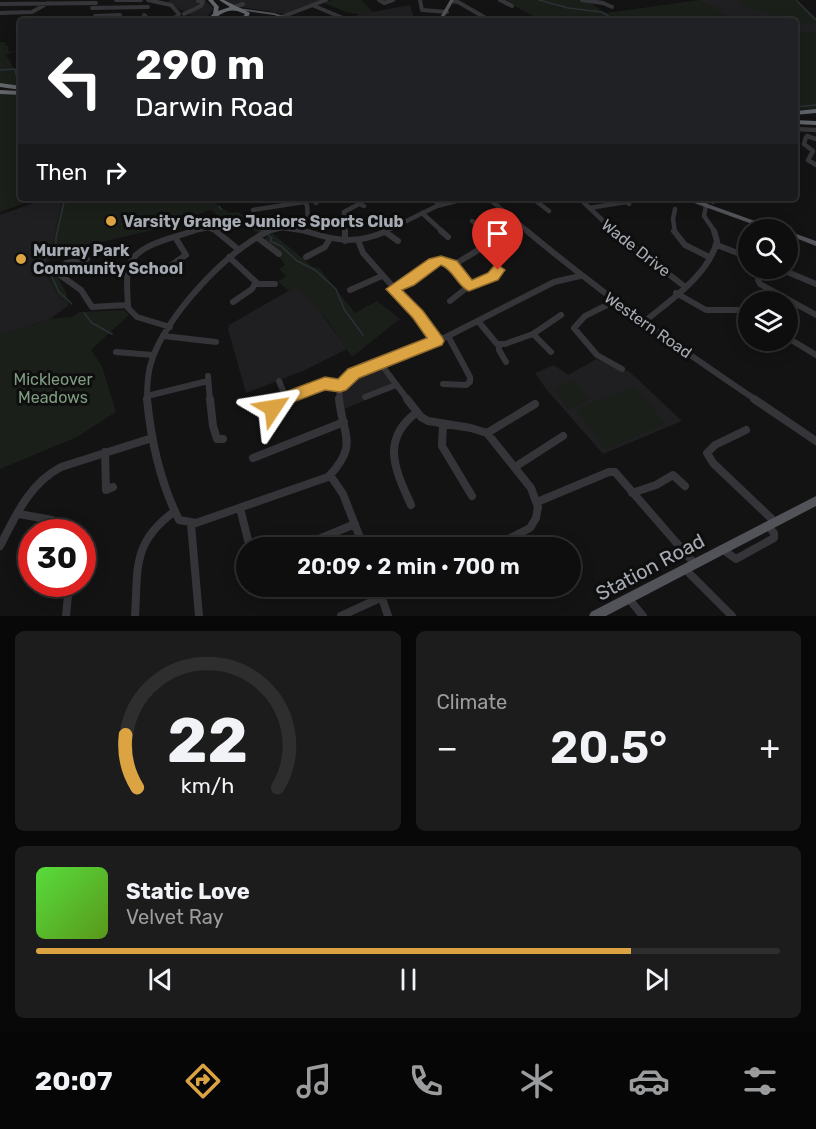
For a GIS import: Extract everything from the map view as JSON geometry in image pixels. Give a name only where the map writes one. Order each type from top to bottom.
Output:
[{"type":"highway","points":[[210,0],[217,7],[215,14]]},
{"type":"highway","points":[[220,0],[248,13],[246,18]]},
{"type":"highway","points":[[210,18],[215,14],[239,8]]},
{"type":"highway","points":[[0,85],[18,88]]},
{"type":"highway","points":[[0,92],[18,93]]},
{"type":"highway","points":[[798,113],[816,111]]},
{"type":"highway","points":[[798,120],[816,121]]},
{"type":"main road","points":[[442,18],[452,1]]},
{"type":"main road","points":[[239,8],[289,18]]},
{"type":"main road","points":[[248,18],[260,13],[283,16]]},
{"type":"main road","points":[[712,202],[751,219]]},
{"type":"main road","points":[[798,237],[816,244]]},
{"type":"main road","name":"Station Road","points":[[595,616],[771,524],[814,505]]},
{"type":"street","points":[[116,0],[141,0]]},
{"type":"street","points":[[148,0],[174,7],[181,15],[188,18]]},
{"type":"street","points":[[283,16],[326,0]]},
{"type":"street","points":[[379,0],[384,3],[393,0]]},
{"type":"street","points":[[420,0],[422,10],[447,12]]},
{"type":"street","points":[[500,0],[512,6]]},
{"type":"street","points":[[582,0],[603,3],[611,7]]},
{"type":"street","points":[[0,4],[97,1]]},
{"type":"street","points":[[97,1],[91,9],[144,7]]},
{"type":"street","points":[[174,18],[201,6],[203,1],[198,1]]},
{"type":"street","points":[[452,1],[485,18]]},
{"type":"street","points":[[0,13],[34,12],[48,3]]},
{"type":"street","points":[[312,5],[343,18]]},
{"type":"street","points":[[118,18],[125,7]]},
{"type":"street","points":[[95,16],[120,15]]},
{"type":"street","points":[[798,129],[816,130]]},
{"type":"street","points":[[804,130],[806,137],[804,144],[814,152],[808,160],[816,165]]},
{"type":"street","points":[[806,137],[816,140]]},
{"type":"street","points":[[256,210],[296,201],[307,204],[315,201]]},
{"type":"street","points":[[435,201],[439,206]]},
{"type":"street","points":[[457,201],[439,206],[358,240],[329,240],[303,228],[276,229],[229,257],[208,277],[164,336],[153,355],[148,374],[147,396],[152,438],[179,520],[191,524],[320,481],[330,475],[340,466],[346,455],[348,441],[339,394],[340,386],[350,375],[448,336],[554,282],[580,276]]},
{"type":"street","name":"Western Road","points":[[491,201],[580,276],[816,441]]},
{"type":"street","points":[[536,201],[549,211]]},
{"type":"street","name":"Wade Drive","points":[[582,201],[621,238],[684,286]]},
{"type":"street","points":[[590,208],[628,202]]},
{"type":"street","points":[[644,322],[699,272],[717,245],[714,232],[704,216],[712,202]]},
{"type":"street","points":[[303,228],[308,219],[307,204]]},
{"type":"street","points":[[345,241],[344,212],[361,204]]},
{"type":"street","points":[[675,209],[671,224],[675,233],[688,246],[709,256]]},
{"type":"street","points":[[422,213],[448,237]]},
{"type":"street","points":[[472,221],[498,237]]},
{"type":"street","points":[[393,289],[409,281],[436,261],[452,264],[519,225]]},
{"type":"street","points":[[170,327],[137,317],[126,305],[128,272],[132,260],[146,248],[198,229],[210,228],[217,231],[239,250]]},
{"type":"street","points":[[384,231],[399,241]]},
{"type":"street","points":[[162,271],[188,254],[175,237]]},
{"type":"street","points":[[258,238],[279,254]]},
{"type":"street","points":[[309,257],[325,247],[329,240]]},
{"type":"street","points":[[358,240],[363,253],[418,315],[437,341]]},
{"type":"street","points":[[717,245],[738,253]]},
{"type":"street","points":[[229,257],[254,278],[256,284]]},
{"type":"street","points":[[87,259],[62,265],[58,271],[61,278],[82,291],[87,304],[92,307],[106,308],[126,305]]},
{"type":"street","points":[[452,264],[469,286]]},
{"type":"street","points":[[450,301],[469,286],[493,277],[498,270]]},
{"type":"street","points":[[350,290],[382,276]]},
{"type":"street","points":[[798,276],[816,284]]},
{"type":"street","points":[[758,279],[760,284],[816,315]]},
{"type":"street","points":[[256,284],[272,285]]},
{"type":"street","points":[[233,302],[256,284]]},
{"type":"street","points":[[676,293],[706,310],[738,311]]},
{"type":"street","points":[[615,301],[583,317],[576,322],[574,328],[597,355],[622,369]]},
{"type":"street","points":[[478,321],[493,341],[500,345],[533,334],[551,324],[561,315]]},
{"type":"street","points":[[533,334],[542,347],[551,352]]},
{"type":"street","points":[[164,336],[214,341]]},
{"type":"street","points":[[443,384],[466,385],[470,382],[470,377],[448,336]]},
{"type":"street","points":[[798,344],[816,355]]},
{"type":"street","points":[[500,345],[499,350],[507,362]]},
{"type":"street","points":[[120,354],[153,355]]},
{"type":"street","points":[[380,363],[417,412],[426,420],[479,429],[487,433],[531,488],[537,502],[536,518],[530,528],[512,537]]},
{"type":"street","points":[[147,396],[208,379],[213,426],[217,439],[223,439]]},
{"type":"street","points":[[279,381],[286,398]]},
{"type":"street","points":[[258,408],[272,406],[325,383],[340,386]]},
{"type":"street","points":[[365,397],[396,385]]},
{"type":"street","points":[[487,433],[535,404]]},
{"type":"street","points":[[411,505],[395,466],[393,450],[400,429],[407,419],[417,412]]},
{"type":"street","points":[[253,458],[274,453],[344,422]]},
{"type":"street","points":[[442,424],[442,446],[472,496]]},
{"type":"street","points":[[746,430],[711,447],[707,453],[713,463],[771,524]]},
{"type":"street","points":[[515,467],[563,436]]},
{"type":"street","points":[[0,546],[36,484],[47,474],[61,467],[152,438]]},
{"type":"street","points":[[105,452],[106,490],[113,488]]},
{"type":"street","points":[[537,502],[612,472],[633,493],[689,566],[732,616]]},
{"type":"street","points":[[330,475],[344,494],[360,537]]},
{"type":"street","points":[[633,493],[656,485],[673,475],[685,486]]},
{"type":"street","points":[[240,508],[247,537]]},
{"type":"street","points":[[135,616],[142,544],[152,529],[175,511]]},
{"type":"street","points":[[19,514],[37,519]]},
{"type":"street","points":[[191,524],[199,616]]},
{"type":"street","points":[[324,537],[355,524]]},
{"type":"street","points":[[66,616],[68,597]]},
{"type":"street","points":[[341,616],[382,598],[388,616]]},
{"type":"street","points":[[629,599],[643,616]]},
{"type":"shaded area","points":[[204,0],[214,8],[206,18],[195,18],[166,2]]},
{"type":"shaded area","points":[[223,0],[322,0],[285,14],[232,6]]},
{"type":"shaded area","points":[[698,0],[796,0],[816,18],[816,32],[798,32],[798,18],[731,18]]},
{"type":"shaded area","points":[[410,5],[414,18],[361,18],[356,15]]},
{"type":"shaded area","name":"Murray Park Community School","points":[[39,201],[61,201],[53,243],[42,249],[42,269],[59,297],[69,305],[50,319],[0,335],[0,215]]},
{"type":"shaded area","points":[[297,286],[314,303],[347,349],[305,370],[246,393],[228,329],[229,325]]},
{"type":"shaded area","points":[[596,359],[630,372],[682,421],[603,454],[546,389],[535,373],[554,365],[568,375]]},
{"type":"shaded area","points":[[378,366],[396,388],[344,409],[341,391],[349,379]]},
{"type":"green space","points":[[332,0],[361,0],[373,12],[352,14],[323,3]]},
{"type":"green space","points":[[503,0],[579,0],[589,2],[605,13],[700,0],[731,18],[537,18]]},
{"type":"green space","points":[[739,0],[796,0],[816,18],[816,23],[798,22],[798,18],[778,18],[775,15],[741,4]]},
{"type":"green space","points":[[798,32],[816,32],[816,109],[798,110]]},
{"type":"green space","points":[[0,42],[7,43],[4,45],[8,46],[9,52],[18,50],[5,55],[12,67],[18,70],[18,87],[0,84]]},
{"type":"green space","points":[[0,94],[18,95],[18,201],[31,201],[0,212]]},
{"type":"green space","points":[[61,201],[212,201],[218,202],[216,204],[230,213],[238,212],[267,229],[258,234],[250,227],[227,221],[210,210],[157,229],[54,253],[49,262],[66,292],[69,305],[59,297],[42,269],[42,249],[53,242]]},
{"type":"green space","points":[[272,233],[313,267],[319,268],[355,313],[377,301],[400,319],[352,357],[328,321],[297,286],[289,291],[278,282],[286,276],[279,269],[285,265],[279,256],[283,254],[263,240]]},
{"type":"green space","name":"Mickleover Meadows","points":[[124,310],[129,315],[91,350],[102,366],[116,412],[77,437],[0,469],[0,335],[50,319],[72,317],[80,312]]},
{"type":"green space","points":[[575,380],[589,401],[568,409],[554,388]]},
{"type":"green space","points":[[635,386],[665,424],[605,450],[576,409]]},
{"type":"waterway","points":[[539,0],[568,8],[602,12],[611,18]]},
{"type":"waterway","points":[[797,1],[816,20]]},
{"type":"waterway","points":[[0,70],[15,69],[16,75],[18,75]]},
{"type":"waterway","points":[[798,107],[816,105]]},
{"type":"waterway","points":[[64,201],[56,237],[56,252],[44,260],[59,292],[72,304]]},
{"type":"waterway","points":[[233,217],[262,231]]},
{"type":"waterway","points":[[268,235],[272,238],[270,241],[281,246],[297,261],[315,270],[336,289],[344,309],[363,335]]},
{"type":"waterway","points":[[84,313],[92,323],[112,334]]},
{"type":"place","name":"Varsity Grange Juniors Sports Club","points":[[111,221]]},
{"type":"place","name":"Murray Park Community School","points":[[21,259]]},
{"type":"route","points":[[273,408],[271,404],[325,383],[340,386],[353,373],[437,341],[418,315],[393,289],[409,281],[433,262],[441,261],[452,264],[469,286],[493,277],[498,270]]}]
